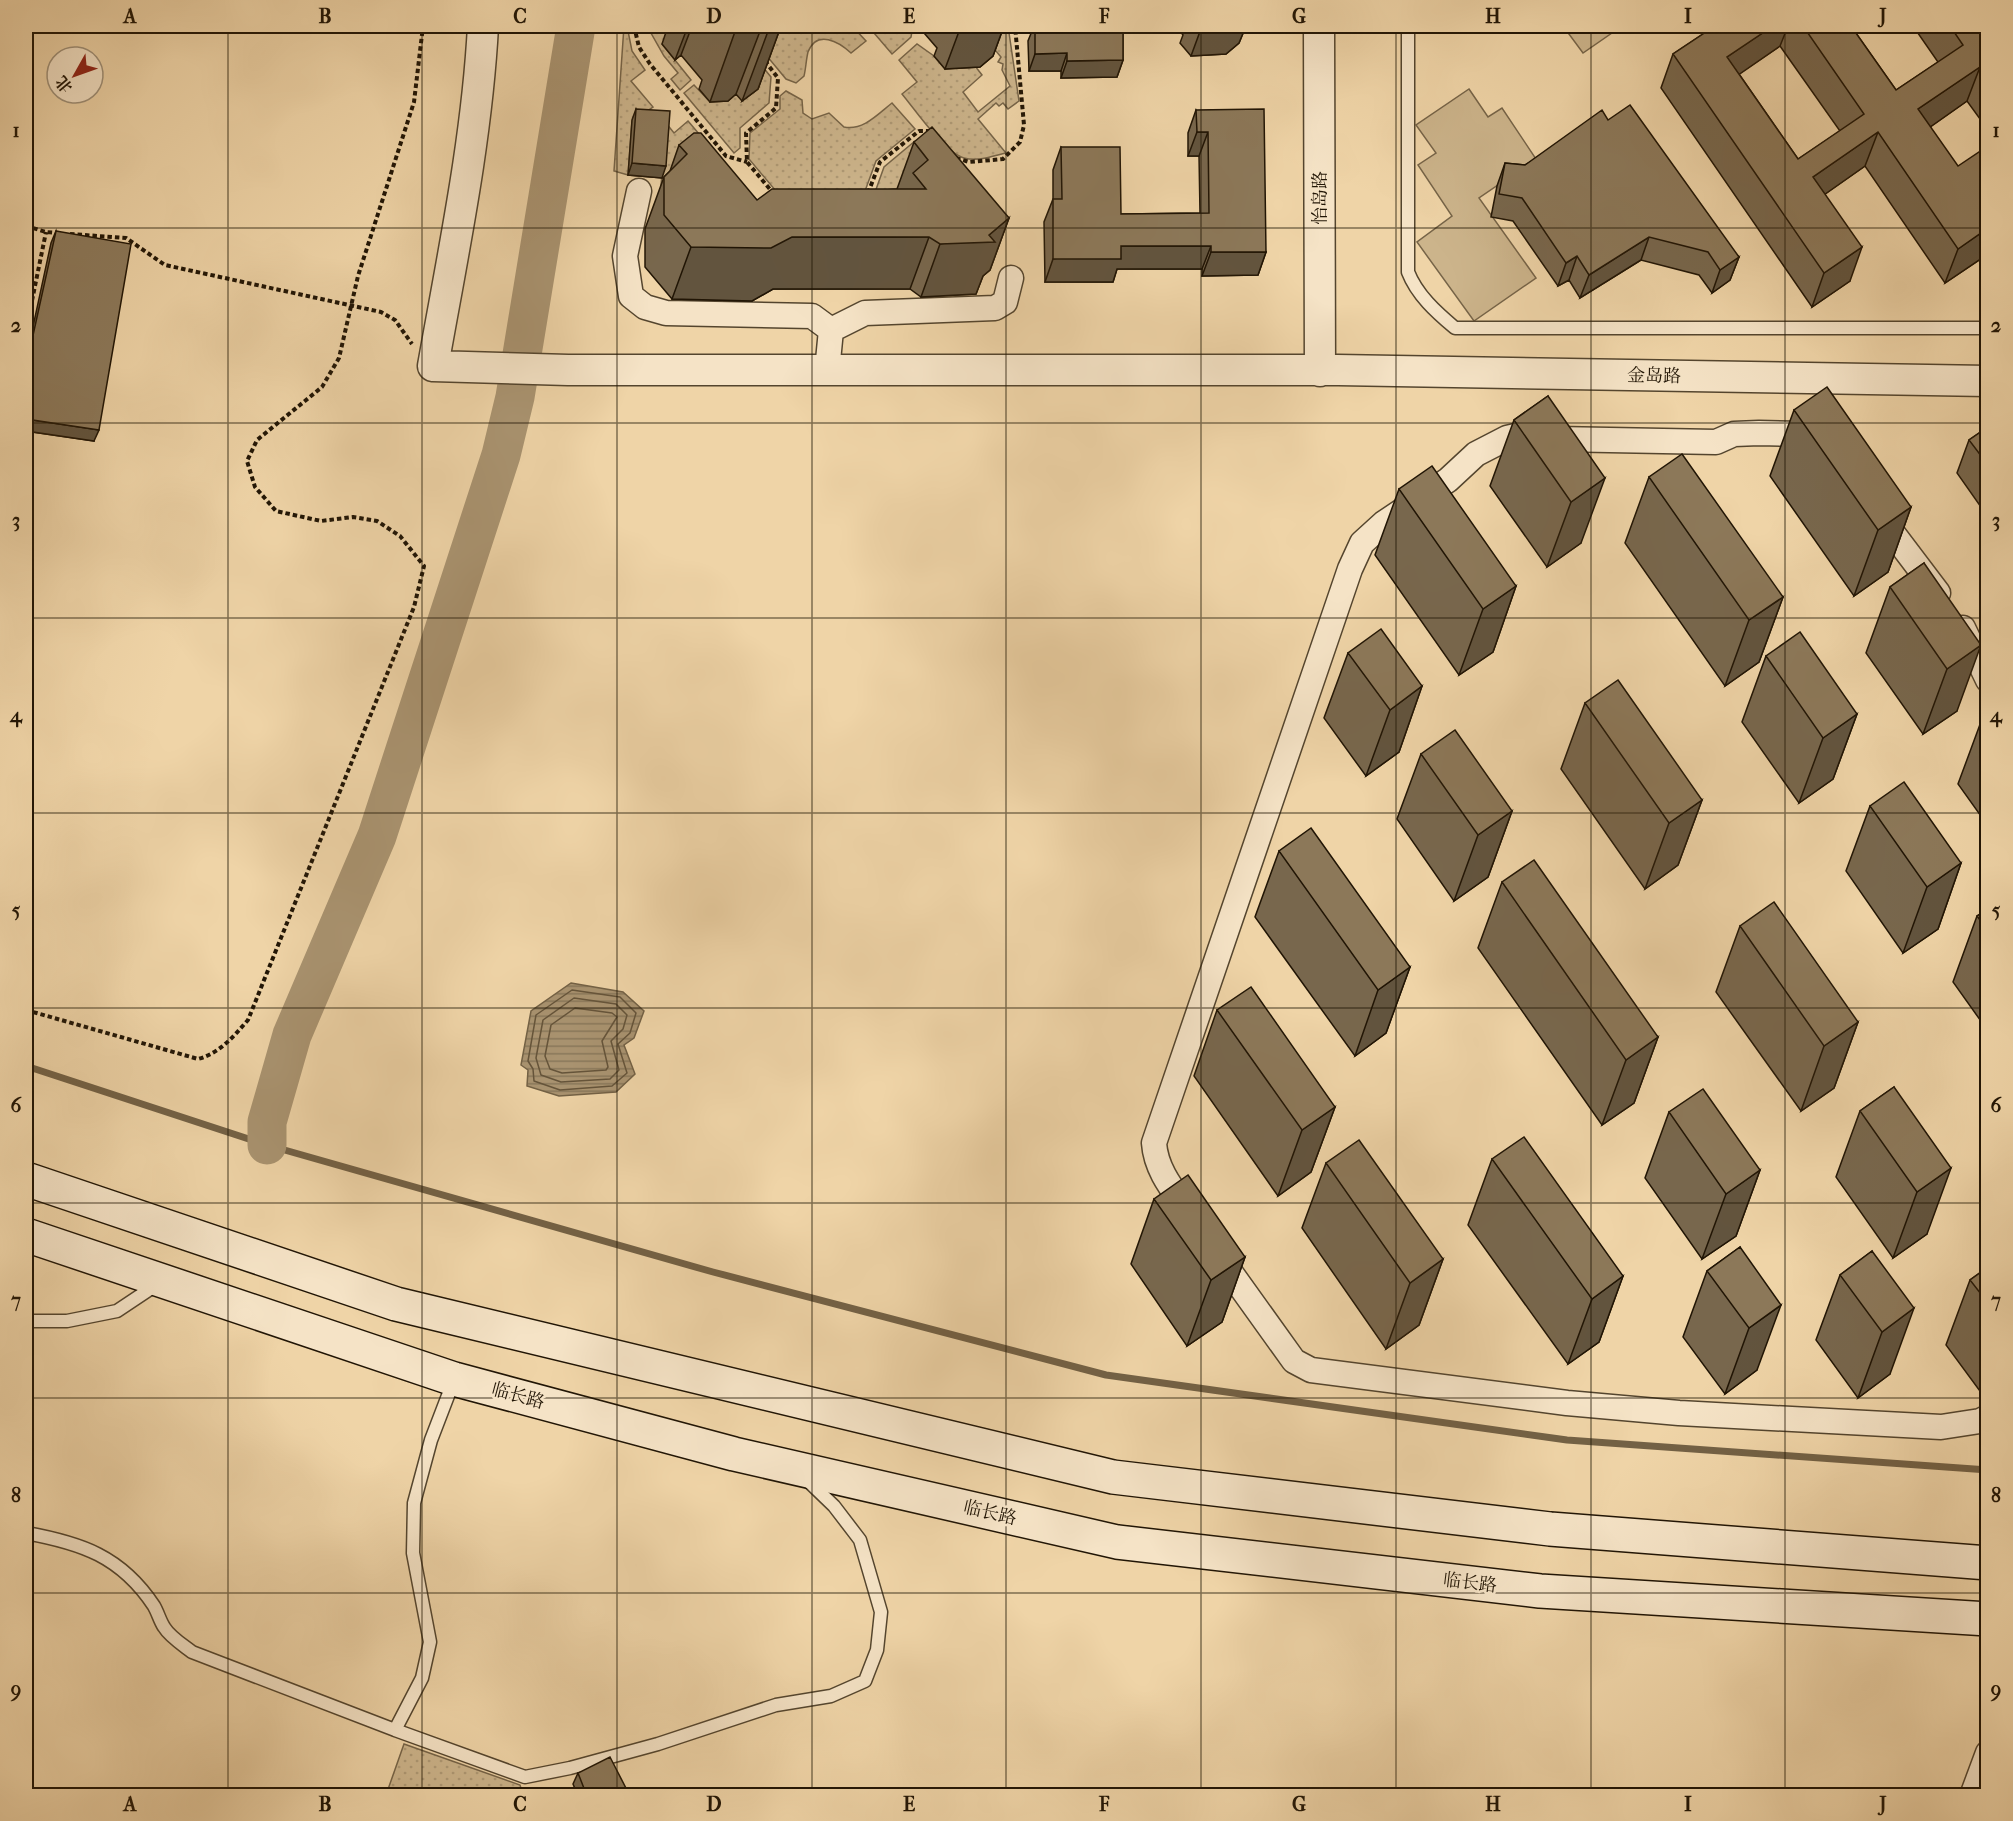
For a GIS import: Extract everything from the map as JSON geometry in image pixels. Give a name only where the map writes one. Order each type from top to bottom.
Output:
[{"type":"main road","points":[[26,1179],[396,1304],[1113,1477],[1550,1529],[1988,1563]]},
{"type":"main road","name":"临长路","points":[[26,1235],[454,1379],[794,1468],[1117,1542],[1540,1591],[1988,1619]]},
{"type":"street","points":[[433,366],[464,192],[480,71],[483,26]]},
{"type":"street","name":"怡岛路","points":[[1319,26],[1329,371]]},
{"type":"street","points":[[1329,371],[1339,26]]},
{"type":"street","points":[[639,190],[625,256],[631,296],[645,307],[666,313],[812,316],[831,330]]},
{"type":"street","points":[[831,330],[865,313],[995,308],[1005,302],[1011,278]]},
{"type":"street","points":[[827,371],[831,330]]},
{"type":"street","name":"金岛路","points":[[433,366],[568,370],[1329,371],[1988,381]]},
{"type":"street","points":[[1831,456],[1801,434],[1734,434],[1716,442],[1671,443],[1556,439],[1533,432],[1507,438],[1476,454],[1448,480],[1384,523],[1362,543],[1350,569],[1164,1112],[1154,1143],[1155,1160],[1162,1175],[1294,1361],[1311,1370],[1567,1403],[1678,1413],[1941,1427],[1980,1421],[1988,1417]]},
{"type":"street","points":[[1865,497],[1960,624],[1974,647],[1977,660],[1988,680]]},
{"type":"street","points":[[1972,1796],[1988,1753]]},
{"type":"lane","points":[[1408,26],[1408,272],[1413,285],[1455,328],[1988,328]]},
{"type":"lane","points":[[26,1321],[67,1321],[117,1311],[161,1282]]},
{"type":"lane","points":[[395,1730],[422,1678],[430,1642],[419,1597],[412,1553],[414,1503],[431,1440],[454,1379]]},
{"type":"lane","points":[[26,1533],[86,1547],[112,1562],[130,1578],[154,1606],[165,1629],[192,1652],[525,1777],[570,1768],[647,1747],[776,1705],[831,1696],[865,1681],[877,1650],[881,1612],[860,1540],[834,1506],[794,1468]]},
{"type":"path","points":[[26,1010],[198,1059],[209,1056],[227,1044],[248,1020],[414,607],[424,566],[400,536],[377,521],[353,517],[321,521],[276,511],[255,487],[247,461],[257,440],[322,387],[339,358],[351,305],[414,102],[423,26]]},
{"type":"path","points":[[634,26],[639,47],[650,64],[726,156],[747,162],[777,197]]},
{"type":"path","points":[[949,151],[955,158],[969,162],[1003,159],[1020,142],[1024,125],[1016,26]]},
{"type":"path","points":[[747,162],[746,133],[776,108],[778,78],[757,52]]},
{"type":"path","points":[[867,198],[880,162],[919,131],[930,131],[936,138]]},
{"type":"path","points":[[26,226],[46,232],[126,238],[165,265],[381,312],[395,320],[417,351],[433,366]]},
{"type":"path","points":[[26,330],[46,232]]},
{"type":"shaded area","points":[[624,26],[627,26],[632,51],[645,70],[631,81],[653,107],[632,121],[628,175],[614,171]]},
{"type":"shaded area","points":[[647,26],[673,26],[662,44],[691,80],[680,90],[671,79],[678,73],[664,56]]},
{"type":"shaded area","points":[[742,26],[852,26],[866,41],[851,53],[834,42],[822,39],[817,41],[808,52],[804,76],[796,83],[786,79]]},
{"type":"shaded area","points":[[868,26],[907,26],[912,31],[911,37],[892,54]]},
{"type":"shaded area","points":[[975,26],[1008,26],[1019,101],[1008,109],[1003,103],[999,106],[996,103],[978,119],[1006,153],[975,159],[964,158],[948,148],[902,94],[917,82],[899,60],[917,44],[934,56],[945,69],[972,62],[982,75],[963,92],[978,112],[1010,86],[1002,70],[1003,64],[998,62],[1001,57]]},
{"type":"shaded area","points":[[1563,26],[1622,26],[1583,53]]},
{"type":"shaded area","points":[[753,55],[771,77],[769,103],[740,128],[740,148],[734,153],[684,93],[694,85],[710,102],[736,94],[743,101]]},
{"type":"shaded area","points":[[1469,89],[1488,117],[1502,108],[1536,159],[1479,198],[1536,278],[1474,321],[1417,242],[1452,216],[1418,165],[1436,153],[1416,125]]},
{"type":"shaded area","points":[[786,91],[802,100],[803,113],[812,119],[829,113],[844,127],[851,128],[870,121],[892,103],[915,129],[876,161],[861,202],[786,203],[749,159],[750,133],[780,109],[780,96]]},
{"type":"shaded area","points":[[688,121],[723,162],[660,198],[666,123],[674,133]]},
{"type":"shaded area","points":[[915,141],[925,142],[948,169],[868,212],[884,167]]},
{"type":"shaded area","points":[[404,1744],[520,1785],[523,1795],[386,1795]]},
{"type":"water","points":[[571,983],[623,992],[644,1011],[634,1038],[624,1045],[635,1074],[616,1092],[559,1096],[527,1086],[528,1070],[521,1065],[531,1011]]},
{"type":"building","points":[[1035,26],[1123,26],[1123,60],[1067,61],[1067,53],[1035,54]]},
{"type":"building","points":[[1715,26],[1773,26],[1727,57],[1798,159],[1864,114],[1803,26],[1851,26],[1896,90],[1963,45],[1950,26],[1988,26],[1988,78],[1980,67],[1918,109],[1958,166],[1988,146],[1988,228],[1958,249],[1878,132],[1813,177],[1862,247],[1824,273],[1673,54]]},
{"type":"building","points":[[1630,105],[1739,257],[1720,270],[1708,252],[1649,237],[1589,275],[1577,256],[1566,263],[1522,198],[1499,194],[1505,163],[1525,165],[1602,110],[1608,120]]},
{"type":"building","points":[[636,109],[670,111],[666,166],[632,163]]},
{"type":"building","points":[[1264,109],[1266,252],[1211,252],[1211,246],[1121,246],[1121,259],[1053,259],[1053,199],[1062,199],[1061,147],[1120,147],[1121,214],[1209,213],[1208,132],[1197,132],[1196,110]]},
{"type":"building","points":[[932,127],[1009,218],[989,235],[995,242],[940,244],[929,237],[792,237],[771,248],[691,247],[664,215],[664,177],[687,154],[679,145],[694,133],[701,133],[757,200],[772,189],[926,189],[913,173],[928,160],[914,142]]},
{"type":"building","points":[[56,231],[131,244],[99,430],[26,419],[26,367]]},
{"type":"building","points":[[1827,387],[1911,507],[1878,530],[1794,410]]},
{"type":"building","points":[[1548,396],[1605,478],[1571,502],[1514,420]]},
{"type":"building","points":[[1988,427],[1988,465],[1969,440]]},
{"type":"building","points":[[1682,454],[1783,597],[1749,620],[1649,477]]},
{"type":"building","points":[[1432,466],[1516,586],[1483,609],[1399,489]]},
{"type":"building","points":[[1924,563],[1981,645],[1947,669],[1890,587]]},
{"type":"building","points":[[1381,629],[1422,686],[1390,710],[1348,653]]},
{"type":"building","points":[[1800,632],[1857,714],[1823,738],[1766,656]]},
{"type":"building","points":[[1618,680],[1702,800],[1669,823],[1585,703]]},
{"type":"building","points":[[1988,715],[1988,727],[1982,719]]},
{"type":"building","points":[[1455,730],[1512,811],[1478,835],[1421,754]]},
{"type":"building","points":[[1904,782],[1961,863],[1927,887],[1870,806]]},
{"type":"building","points":[[1311,828],[1410,967],[1378,990],[1279,851]]},
{"type":"building","points":[[1534,860],[1658,1037],[1626,1060],[1502,882]]},
{"type":"building","points":[[1774,902],[1858,1022],[1824,1046],[1740,926]]},
{"type":"building","points":[[1988,909],[1988,931],[1977,916]]},
{"type":"building","points":[[1251,987],[1335,1107],[1302,1130],[1217,1010]]},
{"type":"building","points":[[1894,1087],[1951,1168],[1917,1192],[1860,1111]]},
{"type":"building","points":[[1703,1089],[1760,1170],[1726,1194],[1669,1112]]},
{"type":"building","points":[[1524,1137],[1623,1276],[1592,1299],[1492,1159]]},
{"type":"building","points":[[1359,1140],[1443,1259],[1410,1283],[1326,1163]]},
{"type":"building","points":[[1188,1175],[1245,1257],[1211,1280],[1154,1199]]},
{"type":"building","points":[[1740,1247],[1781,1305],[1749,1328],[1707,1271]]},
{"type":"building","points":[[1872,1251],[1914,1308],[1882,1332],[1840,1275]]},
{"type":"building","points":[[1988,1267],[1988,1303],[1970,1280]]},
{"type":"building","points":[[610,1757],[630,1796],[587,1796],[578,1773]]},
{"type":"waterway","points":[[267,1145],[267,1122],[292,1035],[377,836],[501,455],[515,397],[576,26]]},
{"type":"waterway","points":[[26,1066],[267,1145],[713,1272],[1106,1375],[1567,1440],[1988,1470]]}]
